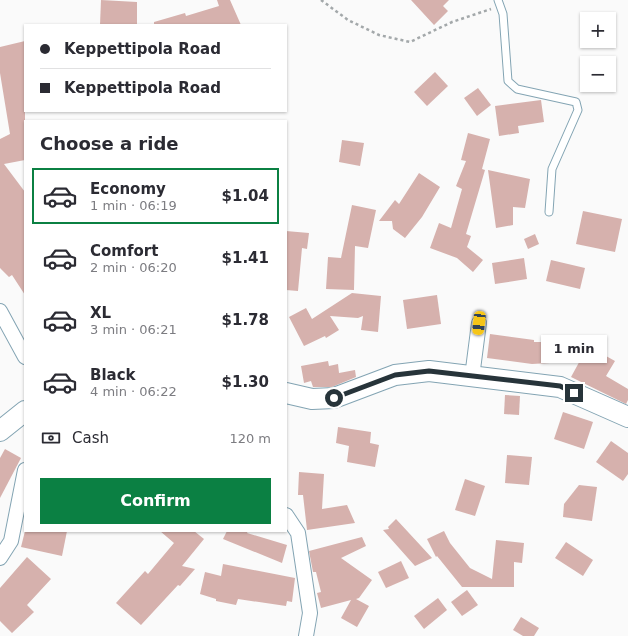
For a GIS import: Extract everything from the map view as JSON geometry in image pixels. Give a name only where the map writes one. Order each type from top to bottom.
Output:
[{"type":"main road","points":[[287,393],[312,399],[334,398],[395,375],[429,371],[560,386],[628,417]]},
{"type":"main road","points":[[0,431],[24,412]]},
{"type":"street","points":[[0,311],[24,355]]},
{"type":"street","points":[[472,377],[479,323]]},
{"type":"street","points":[[0,558],[11,541],[24,475]]},
{"type":"street","points":[[287,516],[298,533],[308,593],[310,613],[306,636]]},
{"type":"lane","points":[[499,3],[503,14],[508,81],[517,89],[576,102],[578,110],[552,169],[549,212]]},
{"type":"path","points":[[320,0],[348,20],[379,35],[410,42],[499,3]]},
{"type":"building","points":[[101,0],[137,2],[137,24],[100,24]]},
{"type":"building","points":[[217,0],[230,0],[241,24],[154,24],[154,22],[185,13],[186,16],[219,6]]},
{"type":"building","points":[[411,0],[449,0],[443,6],[448,11],[434,25]]},
{"type":"building","points":[[24,41],[24,160],[4,164],[24,191],[24,293],[12,275],[9,277],[0,268],[0,139],[10,134],[0,73],[0,47]]},
{"type":"building","points":[[435,72],[448,86],[427,106],[414,92]]},
{"type":"building","points":[[478,88],[491,105],[477,116],[464,98]]},
{"type":"building","points":[[541,100],[544,122],[518,126],[519,133],[499,136],[495,106]]},
{"type":"building","points":[[468,133],[490,139],[482,169],[485,170],[466,234],[471,236],[467,247],[483,260],[473,272],[457,258],[430,248],[439,223],[451,228],[462,189],[456,186],[466,161],[461,160]]},
{"type":"building","points":[[342,140],[364,143],[360,166],[339,162]]},
{"type":"building","points":[[488,170],[530,179],[525,208],[513,207],[513,225],[496,228]]},
{"type":"building","points":[[419,173],[440,187],[422,217],[405,238],[393,229],[392,221],[379,221],[395,200],[399,204]]},
{"type":"building","points":[[352,205],[376,210],[368,248],[355,246],[354,290],[326,289],[328,257],[341,258]]},
{"type":"building","points":[[583,211],[622,219],[615,252],[576,244]]},
{"type":"building","points":[[287,231],[309,233],[307,249],[302,248],[298,291],[287,290]]},
{"type":"building","points":[[535,234],[539,244],[528,249],[524,239]]},
{"type":"building","points":[[524,258],[527,279],[495,284],[492,263]]},
{"type":"building","points":[[551,260],[585,268],[580,289],[546,281]]},
{"type":"building","points":[[352,293],[381,296],[378,332],[361,330],[363,316],[358,318],[330,316],[339,330],[326,338],[325,336],[304,346],[289,317],[306,308],[312,319]]},
{"type":"building","points":[[437,295],[441,324],[407,329],[403,300]]},
{"type":"building","points":[[490,334],[534,340],[534,342],[568,342],[568,362],[532,364],[487,358]]},
{"type":"building","points":[[588,346],[615,361],[606,376],[628,389],[628,400],[626,404],[571,377]]},
{"type":"building","points":[[328,361],[329,366],[338,364],[339,373],[355,370],[356,377],[332,387],[313,387],[311,381],[304,383],[301,366]]},
{"type":"building","points":[[505,395],[520,396],[519,415],[504,414]]},
{"type":"building","points":[[563,412],[593,422],[584,449],[554,439]]},
{"type":"building","points":[[338,427],[371,432],[370,443],[379,445],[375,467],[347,462],[349,446],[336,443]]},
{"type":"building","points":[[611,441],[628,453],[628,474],[623,481],[596,462]]},
{"type":"building","points":[[5,449],[21,458],[0,498],[0,458]]},
{"type":"building","points":[[507,455],[532,457],[529,485],[505,483]]},
{"type":"building","points":[[299,472],[324,474],[322,509],[347,505],[355,523],[307,530],[303,495],[298,495]]},
{"type":"building","points":[[465,479],[485,486],[475,516],[455,510]]},
{"type":"building","points":[[579,485],[597,487],[592,521],[563,517],[564,504]]},
{"type":"building","points":[[396,519],[432,558],[415,566],[383,530],[389,529],[388,527]]},
{"type":"building","points":[[444,531],[450,543],[470,568],[492,579],[496,540],[524,543],[522,563],[514,562],[514,587],[462,587],[437,556],[436,557],[427,539]]},
{"type":"building","points":[[25,532],[67,532],[62,556],[21,547]]},
{"type":"building","points":[[161,532],[195,532],[204,539],[182,566],[195,569],[141,625],[116,603],[145,571],[148,574],[174,543]]},
{"type":"building","points":[[226,532],[248,532],[287,545],[282,563],[223,539]]},
{"type":"building","points":[[362,537],[366,546],[341,558],[372,580],[359,598],[356,599],[369,606],[357,627],[341,618],[351,600],[321,608],[317,593],[321,592],[316,572],[313,572],[309,551]]},
{"type":"building","points":[[566,542],[593,560],[583,576],[555,558]]},
{"type":"building","points":[[27,557],[51,579],[27,605],[34,612],[12,633],[0,621],[0,588]]},
{"type":"building","points":[[401,561],[409,578],[386,588],[378,572]]},
{"type":"building","points":[[223,564],[295,578],[292,602],[287,601],[286,606],[238,599],[236,605],[216,601],[216,599],[200,594],[205,572],[221,576]]},
{"type":"building","points":[[467,590],[478,605],[462,616],[451,602]]},
{"type":"building","points":[[438,598],[447,610],[424,629],[414,616]]},
{"type":"building","points":[[521,617],[539,628],[534,636],[523,636],[513,630]]},
{"type":"route","points":[[334,398],[395,375],[429,371],[560,386],[574,393]]}]
